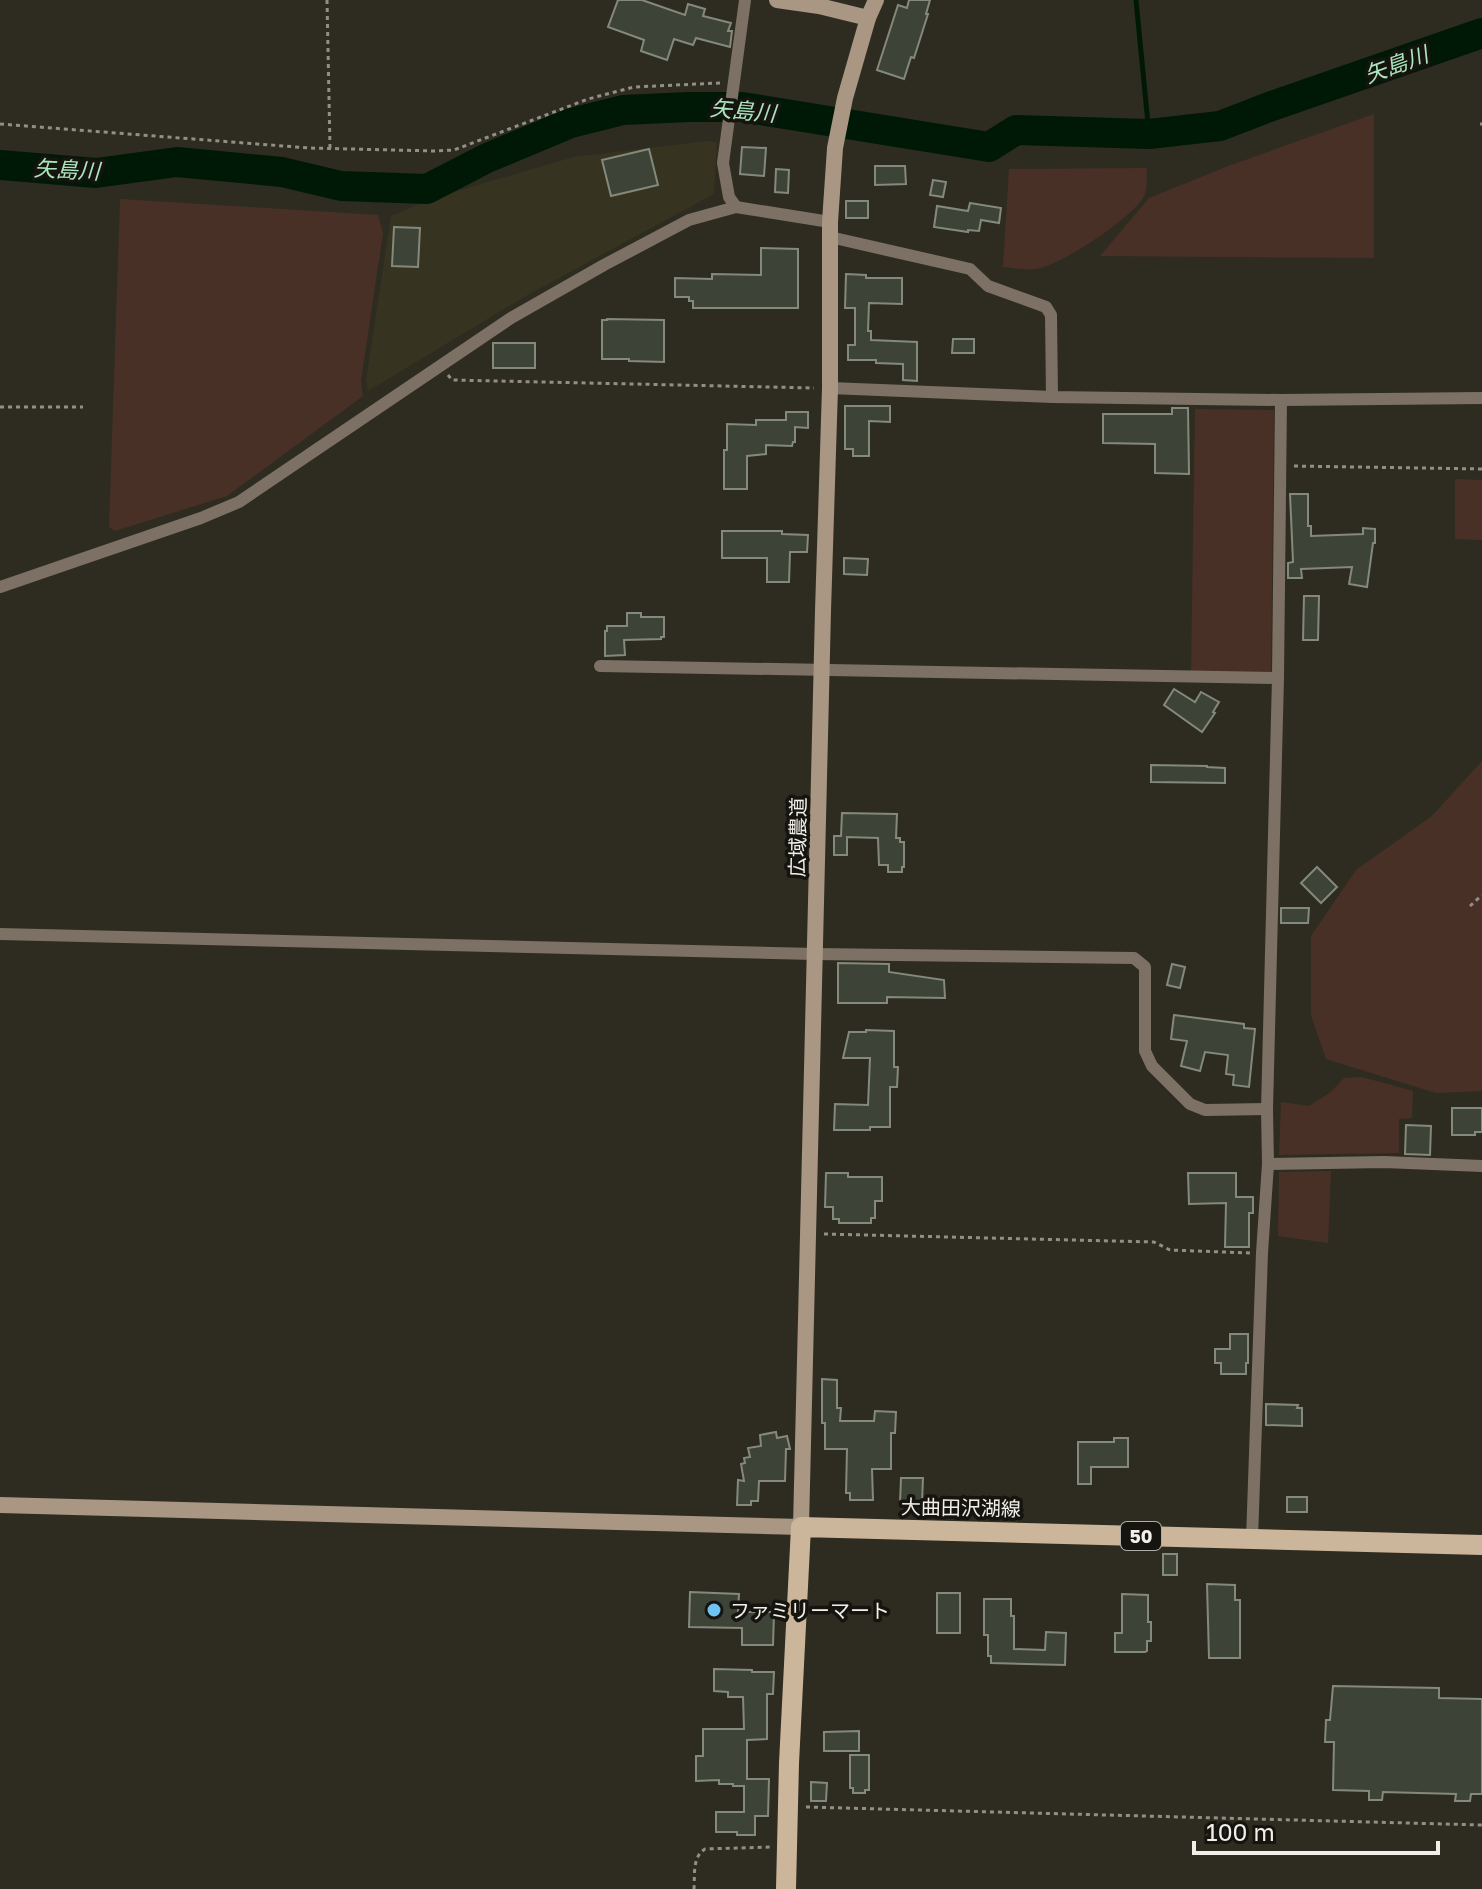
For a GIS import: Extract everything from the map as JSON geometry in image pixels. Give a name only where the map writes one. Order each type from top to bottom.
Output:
[{"type":"main road","name":"大曲田沢湖線","points":[[801,1527],[1482,1545]]},
{"type":"main road","points":[[786,1889],[801,1527]]},
{"type":"street","points":[[736,207],[729,197],[723,163],[745,0]]},
{"type":"street","points":[[777,0],[868,18],[876,0]]},
{"type":"street","name":"広域農道","points":[[801,1527],[830,388],[830,230],[835,148],[845,98],[868,18]]},
{"type":"street","points":[[0,587],[239,502],[511,318],[689,220],[736,207],[970,269],[988,286],[1046,307],[1051,315],[1052,397]]},
{"type":"street","points":[[830,388],[1052,397],[1281,400],[1482,398]]},
{"type":"street","points":[[1252,1539],[1268,1164],[1281,400]]},
{"type":"street","points":[[600,666],[1278,678]]},
{"type":"street","points":[[0,934],[814,954],[1134,958],[1145,967],[1145,1051],[1152,1066],[1190,1104],[1205,1110],[1267,1109]]},
{"type":"street","points":[[1268,1164],[1384,1162],[1482,1166]]},
{"type":"street","points":[[0,1505],[801,1527]]},
{"type":"path","points":[[327,0],[330,148]]},
{"type":"path","points":[[0,124],[330,148],[435,151],[454,150],[588,99],[634,87],[734,87]]},
{"type":"path","points":[[440,364],[452,380],[830,388]]},
{"type":"path","points":[[0,407],[83,407]]},
{"type":"path","points":[[1280,466],[1482,469]]},
{"type":"path","points":[[1470,906],[1482,895]]},
{"type":"path","points":[[808,1234],[1154,1242],[1170,1250],[1262,1253]]},
{"type":"path","points":[[788,1806],[1482,1825]]},
{"type":"path","points":[[694,1889],[696,1859],[705,1849],[787,1847]]},
{"type":"shaded area","points":[[1374,114],[1374,258],[1100,256],[1149,198]]},
{"type":"shaded area","points":[[717,142],[714,194],[524,297],[368,391],[366,380],[391,216],[434,198],[573,157]]},
{"type":"shaded area","points":[[1147,168],[1143,198],[1125,217],[1096,239],[1065,258],[1040,268],[1003,267],[1009,169]]},
{"type":"shaded area","points":[[120,199],[378,215],[383,233],[361,381],[363,396],[227,496],[115,531],[109,527]]},
{"type":"shaded area","points":[[1195,409],[1274,410],[1271,673],[1191,672]]},
{"type":"shaded area","points":[[1455,479],[1482,480],[1482,540],[1455,539]]},
{"type":"shaded area","points":[[1482,761],[1482,1091],[1436,1093],[1326,1059],[1311,1015],[1311,936],[1356,870],[1432,816]]},
{"type":"shaded area","points":[[1362,1077],[1413,1091],[1412,1118],[1399,1119],[1399,1153],[1279,1155],[1281,1102],[1309,1106],[1331,1092],[1344,1078]]},
{"type":"shaded area","points":[[1331,1171],[1328,1243],[1278,1236],[1279,1172]]},
{"type":"building","points":[[618,0],[642,0],[685,15],[688,4],[705,9],[703,16],[731,23],[728,31],[732,31],[730,47],[696,38],[693,45],[674,39],[667,60],[641,51],[644,40],[608,27]]},
{"type":"building","points":[[909,0],[930,0],[914,58],[911,57],[904,79],[877,70],[898,5],[907,8]]},
{"type":"building","points":[[742,147],[766,148],[764,176],[740,174]]},
{"type":"building","points":[[649,149],[658,185],[611,196],[602,160]]},
{"type":"building","points":[[875,166],[905,166],[906,184],[875,185]]},
{"type":"building","points":[[776,169],[789,170],[788,193],[775,192]]},
{"type":"building","points":[[933,180],[946,182],[943,197],[930,195]]},
{"type":"building","points":[[846,201],[868,201],[868,218],[846,218]]},
{"type":"building","points":[[970,203],[1001,208],[999,223],[981,220],[979,231],[968,232],[934,227],[937,206],[968,211]]},
{"type":"building","points":[[394,227],[420,228],[418,267],[392,266]]},
{"type":"building","points":[[761,248],[798,249],[798,308],[693,308],[689,297],[675,297],[675,278],[712,279],[712,274],[761,275]]},
{"type":"building","points":[[846,274],[866,275],[866,278],[902,278],[902,304],[869,303],[868,331],[871,331],[871,340],[917,342],[917,381],[903,380],[903,364],[848,360],[848,345],[855,345],[855,308],[845,308]]},
{"type":"building","points":[[602,320],[664,320],[664,362],[602,359]]},
{"type":"building","points":[[953,339],[974,339],[974,353],[952,353]]},
{"type":"building","points":[[493,343],[535,343],[535,368],[493,368]]},
{"type":"building","points":[[845,406],[890,406],[890,422],[869,421],[869,456],[853,456],[853,449],[845,449]]},
{"type":"building","points":[[1172,408],[1188,408],[1189,474],[1155,473],[1155,444],[1103,443],[1103,414],[1172,414]]},
{"type":"building","points":[[786,412],[808,412],[808,428],[795,427],[792,446],[766,445],[766,454],[747,456],[747,489],[724,489],[727,424],[756,425],[756,420],[786,420]]},
{"type":"building","points":[[1290,494],[1308,494],[1311,536],[1363,534],[1363,528],[1375,529],[1367,587],[1349,584],[1352,567],[1301,569],[1302,578],[1288,578],[1288,563],[1293,562]]},
{"type":"building","points":[[722,531],[782,531],[782,534],[808,535],[807,552],[790,552],[789,582],[767,582],[767,558],[722,558]]},
{"type":"building","points":[[844,558],[868,559],[867,575],[844,574]]},
{"type":"building","points":[[1304,596],[1319,596],[1318,640],[1303,640]]},
{"type":"building","points":[[627,613],[641,613],[641,617],[664,617],[664,637],[624,640],[625,655],[605,656],[607,626],[627,626]]},
{"type":"building","points":[[1174,689],[1195,702],[1201,692],[1219,702],[1202,732],[1164,705]]},
{"type":"building","points":[[1151,765],[1225,768],[1225,783],[1151,782]]},
{"type":"building","points":[[842,813],[897,814],[896,838],[904,842],[902,872],[888,872],[888,865],[879,865],[878,838],[847,837],[847,855],[834,855],[834,836],[841,836]]},
{"type":"building","points":[[1317,867],[1337,887],[1321,903],[1301,883]]},
{"type":"building","points":[[1281,908],[1309,908],[1308,923],[1281,923]]},
{"type":"building","points":[[838,963],[889,964],[889,972],[944,980],[945,998],[887,997],[887,1003],[838,1003]]},
{"type":"building","points":[[1172,964],[1185,967],[1180,988],[1167,985]]},
{"type":"building","points":[[1174,1015],[1244,1024],[1244,1028],[1255,1029],[1249,1087],[1233,1085],[1234,1075],[1226,1074],[1228,1055],[1205,1052],[1200,1071],[1181,1066],[1187,1041],[1171,1039]]},
{"type":"building","points":[[894,1031],[894,1067],[898,1067],[897,1087],[890,1087],[890,1127],[834,1130],[835,1104],[868,1105],[870,1058],[843,1058],[849,1032]]},
{"type":"building","points":[[1452,1108],[1482,1108],[1482,1132],[1452,1135]]},
{"type":"building","points":[[1406,1125],[1431,1126],[1430,1155],[1405,1154]]},
{"type":"building","points":[[826,1173],[848,1173],[848,1177],[882,1177],[882,1201],[875,1201],[875,1218],[871,1218],[871,1223],[839,1223],[839,1219],[833,1219],[833,1207],[825,1207]]},
{"type":"building","points":[[1188,1173],[1236,1173],[1236,1197],[1253,1197],[1253,1213],[1249,1213],[1249,1247],[1225,1247],[1226,1203],[1189,1204]]},
{"type":"building","points":[[1230,1334],[1248,1334],[1246,1374],[1221,1374],[1221,1363],[1215,1363],[1215,1349],[1230,1349]]},
{"type":"building","points":[[822,1379],[837,1380],[840,1421],[874,1421],[875,1411],[896,1412],[895,1433],[891,1433],[891,1469],[872,1469],[873,1500],[850,1500],[850,1493],[846,1493],[847,1449],[825,1449]]},
{"type":"building","points":[[1266,1404],[1298,1405],[1297,1408],[1302,1408],[1302,1426],[1266,1425]]},
{"type":"building","points":[[776,1432],[777,1438],[787,1436],[790,1449],[786,1449],[785,1481],[759,1481],[758,1501],[751,1501],[751,1505],[737,1505],[738,1480],[744,1481],[741,1464],[745,1463],[744,1458],[750,1457],[748,1448],[761,1446],[760,1435]]},
{"type":"building","points":[[1114,1438],[1128,1438],[1128,1467],[1091,1467],[1091,1484],[1078,1484],[1078,1442],[1114,1442]]},
{"type":"building","points":[[901,1478],[923,1478],[922,1503],[900,1503]]},
{"type":"building","points":[[1287,1497],[1307,1497],[1307,1512],[1287,1512]]},
{"type":"building","points":[[1163,1554],[1177,1554],[1177,1575],[1163,1575]]},
{"type":"building","points":[[1207,1584],[1235,1585],[1235,1600],[1240,1600],[1240,1658],[1209,1658]]},
{"type":"building","name":"ファミリーマート","points":[[690,1592],[739,1594],[738,1612],[774,1612],[773,1645],[742,1645],[742,1628],[689,1627]]},
{"type":"building","points":[[937,1593],[960,1593],[960,1633],[937,1633]]},
{"type":"building","points":[[1122,1594],[1148,1595],[1151,1641],[1147,1641],[1145,1652],[1115,1652],[1115,1633],[1122,1633]]},
{"type":"building","points":[[984,1599],[1011,1599],[1014,1649],[1045,1650],[1046,1632],[1066,1633],[1065,1665],[991,1663],[988,1635],[984,1635]]},
{"type":"building","points":[[714,1669],[774,1672],[773,1694],[767,1694],[767,1739],[747,1740],[747,1779],[769,1779],[768,1816],[755,1816],[755,1835],[716,1832],[716,1812],[744,1812],[744,1786],[719,1784],[719,1780],[696,1781],[696,1756],[703,1756],[703,1729],[744,1729],[743,1697],[728,1697],[728,1692],[714,1691]]},
{"type":"building","points":[[1333,1686],[1439,1688],[1439,1698],[1482,1699],[1482,1794],[1471,1794],[1470,1801],[1455,1801],[1456,1794],[1383,1792],[1382,1800],[1369,1800],[1369,1791],[1333,1790],[1334,1742],[1325,1742]]},
{"type":"building","points":[[859,1731],[859,1751],[824,1751],[824,1732]]},
{"type":"building","points":[[850,1755],[869,1755],[869,1790],[865,1793],[853,1793],[853,1788],[850,1788]]},
{"type":"building","points":[[811,1782],[827,1783],[826,1801],[811,1801]]},
{"type":"waterway","points":[[1136,0],[1149,134]]},
{"type":"waterway","name":"矢島川","points":[[0,165],[96,173],[177,162],[282,172],[341,186],[427,189],[487,158],[571,123],[623,110],[689,107],[742,107],[989,147],[1016,130],[1149,134],[1220,126],[1482,33]]},
{"type":"place","name":"ファミリーマート","points":[[714,1610]]}]
